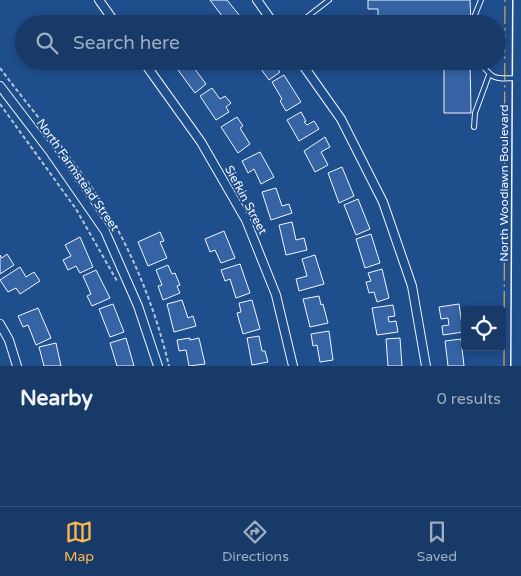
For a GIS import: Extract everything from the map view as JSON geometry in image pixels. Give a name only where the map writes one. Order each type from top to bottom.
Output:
[{"type":"main road","name":"North Woodlawn Boulevard","points":[[517,366],[519,0]]},
{"type":"street","points":[[99,0],[110,15]]},
{"type":"street","points":[[257,0],[268,15]]},
{"type":"street","name":"Siefkin Street","points":[[149,70],[201,142],[246,220],[276,294],[293,366]]},
{"type":"street","points":[[306,70],[341,119],[383,202],[412,286],[426,366]]},
{"type":"street","name":"North Farmstead Street","points":[[0,86],[49,150],[106,231],[138,306],[158,366]]},
{"type":"street","points":[[0,324],[9,340],[17,366]]},
{"type":"lane","points":[[310,15],[329,0]]},
{"type":"lane","points":[[475,15],[481,0]]},
{"type":"lane","points":[[485,70],[489,75],[497,78],[520,78]]},
{"type":"lane","points":[[474,127],[475,113],[489,75]]},
{"type":"path","points":[[0,104],[76,209],[118,282]]},
{"type":"building","points":[[210,0],[227,0],[239,15],[221,15]]},
{"type":"building","points":[[368,0],[470,0],[471,15],[378,15],[378,9],[368,9]]},
{"type":"building","points":[[178,70],[196,70],[206,84],[195,93]]},
{"type":"building","points":[[262,70],[278,70],[280,72],[269,80]]},
{"type":"building","points":[[444,70],[470,70],[471,113],[444,113]]},
{"type":"building","points":[[284,75],[301,102],[286,111],[280,101],[282,99],[272,82]]},
{"type":"building","points":[[212,88],[220,99],[225,96],[231,103],[226,107],[229,112],[216,120],[200,96]]},
{"type":"building","points":[[301,112],[307,125],[314,121],[319,129],[299,141],[287,120]]},
{"type":"building","points":[[237,117],[243,126],[240,128],[250,144],[238,153],[221,127]]},
{"type":"building","points":[[325,137],[330,147],[321,152],[328,165],[315,172],[304,151]]},
{"type":"building","points":[[260,152],[274,177],[261,184],[254,169],[248,173],[242,161]]},
{"type":"building","points":[[342,167],[354,196],[339,203],[328,173]]},
{"type":"building","points":[[276,188],[282,206],[289,204],[292,213],[271,220],[262,192]]},
{"type":"building","points":[[358,199],[370,229],[356,235],[344,205]]},
{"type":"building","points":[[292,222],[296,240],[304,238],[307,250],[286,255],[279,225]]},
{"type":"building","points":[[224,231],[235,258],[221,263],[215,250],[210,252],[205,239]]},
{"type":"building","points":[[160,232],[164,241],[160,242],[167,258],[148,266],[138,242]]},
{"type":"building","points":[[371,234],[380,263],[365,268],[356,239]]},
{"type":"building","points":[[80,237],[93,267],[80,273],[76,266],[68,270],[63,260],[71,256],[65,245]]},
{"type":"building","points":[[7,254],[14,265],[0,274],[0,255],[2,258]]},
{"type":"building","points":[[315,255],[324,284],[299,291],[296,279],[307,276],[302,259]]},
{"type":"building","points":[[240,264],[250,293],[236,298],[230,279],[225,281],[221,270]]},
{"type":"building","points":[[168,265],[172,274],[175,273],[180,285],[177,286],[180,293],[163,300],[158,286],[162,285],[156,270]]},
{"type":"building","points":[[20,267],[26,277],[34,272],[40,281],[20,294],[16,288],[8,292],[0,280]]},
{"type":"building","points":[[382,269],[389,298],[377,302],[374,292],[369,293],[366,282],[371,281],[368,273]]},
{"type":"building","points":[[96,270],[110,298],[92,306],[87,296],[91,294],[83,276]]},
{"type":"building","points":[[319,296],[328,323],[310,327],[303,299]]},
{"type":"building","points":[[182,300],[188,318],[193,316],[196,326],[174,332],[167,304]]},
{"type":"building","points":[[252,300],[260,329],[243,334],[237,313],[241,312],[239,303]]},
{"type":"building","points":[[113,304],[124,332],[110,337],[99,309]]},
{"type":"building","points":[[459,304],[461,332],[443,335],[442,326],[449,325],[448,318],[441,319],[439,307]]},
{"type":"building","points":[[393,305],[395,316],[388,317],[389,322],[396,321],[398,332],[377,335],[372,308]]},
{"type":"building","points":[[38,308],[51,338],[36,345],[28,325],[23,327],[18,316]]},
{"type":"building","points":[[329,331],[333,360],[320,362],[317,345],[313,346],[311,334]]},
{"type":"building","points":[[259,336],[262,351],[265,351],[268,362],[252,365],[247,338]]},
{"type":"building","points":[[126,338],[134,366],[117,366],[110,343]]},
{"type":"building","points":[[190,338],[190,340],[199,338],[205,364],[189,366],[186,350],[179,351],[177,340]]},
{"type":"building","points":[[400,338],[402,366],[388,366],[386,339]]},
{"type":"building","points":[[461,339],[464,366],[448,366],[445,341]]},
{"type":"building","points":[[56,343],[61,366],[44,366],[39,347]]},
{"type":"power","points":[[505,0],[505,15]]},
{"type":"power","points":[[504,366],[505,70]]}]
